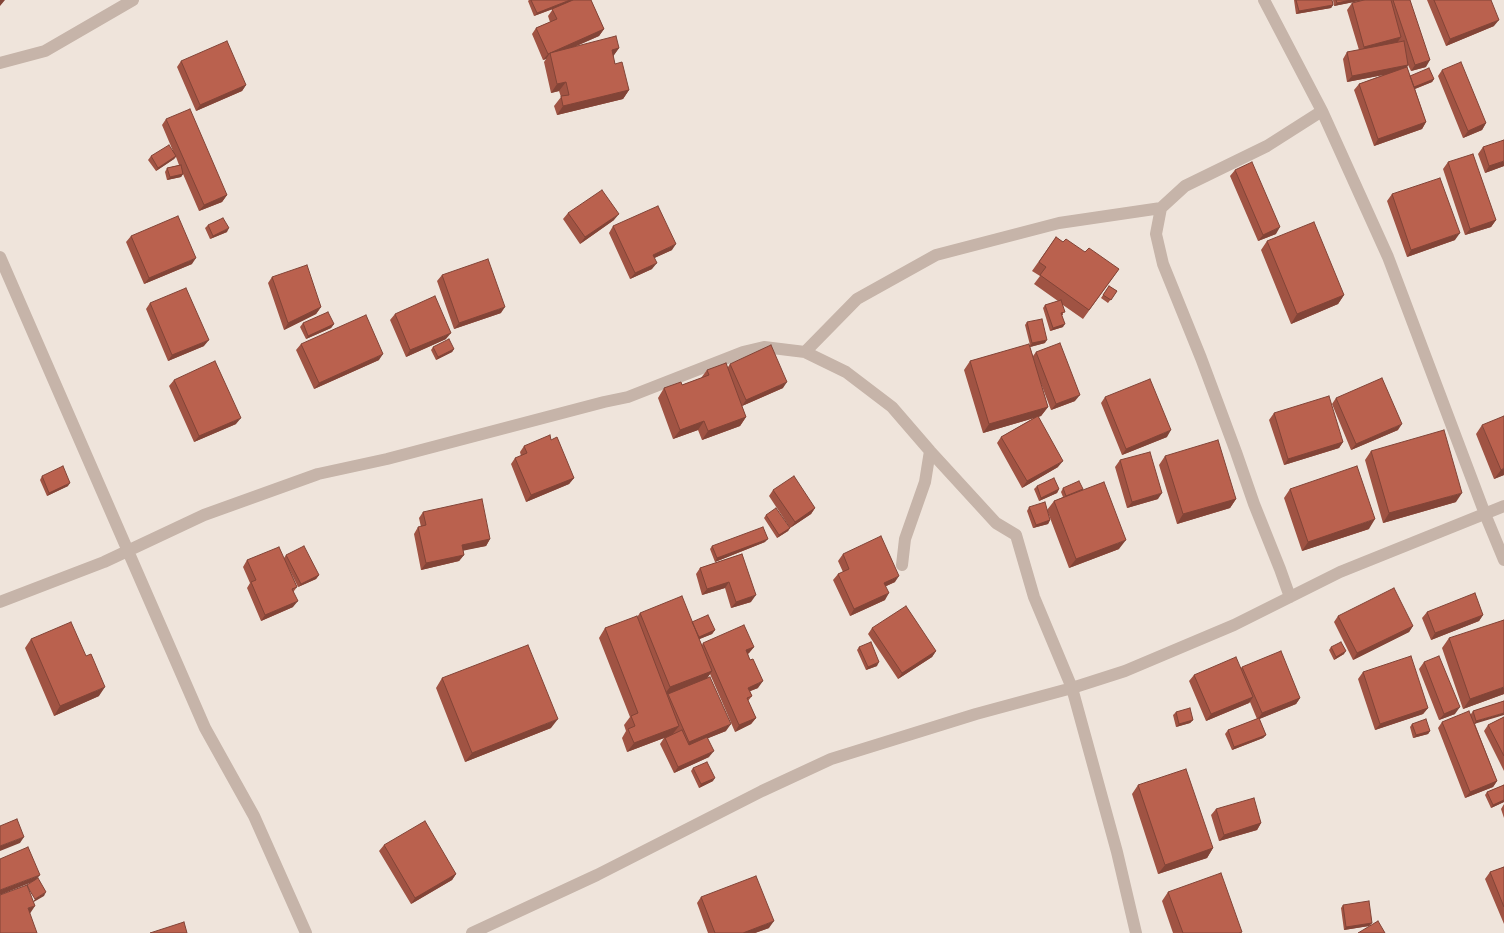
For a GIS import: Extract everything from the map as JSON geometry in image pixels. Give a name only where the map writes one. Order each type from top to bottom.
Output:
[{"type":"street","points":[[0,63],[45,51],[133,0]]},
{"type":"street","points":[[1264,0],[1322,111],[1388,257],[1504,560]]},
{"type":"street","points":[[805,352],[857,299],[936,255],[1059,223],[1161,208],[1185,186],[1267,146],[1322,111]]},
{"type":"street","points":[[1161,208],[1156,234],[1163,264],[1201,358],[1290,597]]},
{"type":"street","points":[[0,257],[205,728],[254,816],[306,933]]},
{"type":"street","points":[[0,602],[95,565],[204,515],[318,474],[387,459],[628,397],[743,352],[764,347],[805,352],[846,372],[892,407],[996,523],[1016,535],[1034,597],[1072,688],[1136,933]]},
{"type":"street","points":[[902,565],[905,539],[925,482],[930,451]]},
{"type":"street","points":[[472,933],[597,875],[762,791],[831,759],[976,714],[1072,688],[1125,671],[1234,625],[1340,572],[1504,506]]},
{"type":"building","points":[[531,0],[570,0],[537,13]]},
{"type":"building","points":[[573,0],[591,0],[604,29],[548,54],[536,28],[557,19],[552,9]]},
{"type":"building","points":[[1296,0],[1332,0],[1333,5],[1299,11]]},
{"type":"building","points":[[1336,0],[1351,0],[1337,3]]},
{"type":"building","points":[[1364,0],[1391,0],[1401,37],[1364,47],[1352,3]]},
{"type":"building","points":[[1393,0],[1410,0],[1430,60],[1415,65]]},
{"type":"building","points":[[1434,0],[1491,0],[1499,20],[1450,39]]},
{"type":"building","points":[[616,36],[619,48],[612,50],[615,64],[622,62],[629,90],[563,106],[561,96],[569,95],[566,82],[557,84],[550,53]]},
{"type":"building","points":[[227,41],[246,85],[200,105],[181,61]]},
{"type":"building","points":[[1404,41],[1408,65],[1352,76],[1347,52]]},
{"type":"building","points":[[1461,62],[1486,123],[1468,131],[1442,70]]},
{"type":"building","points":[[1407,67],[1426,122],[1378,139],[1359,84]]},
{"type":"building","points":[[1429,68],[1434,79],[1414,87],[1410,76]]},
{"type":"building","points":[[190,109],[227,195],[204,205],[166,119]]},
{"type":"building","points":[[1504,140],[1504,161],[1489,166],[1483,147]]},
{"type":"building","points":[[169,145],[176,156],[158,168],[151,156]]},
{"type":"building","points":[[1473,154],[1496,220],[1470,229],[1448,162]]},
{"type":"building","points":[[1252,162],[1280,227],[1263,235],[1235,170]]},
{"type":"building","points":[[181,165],[183,174],[170,177],[167,168]]},
{"type":"building","points":[[1440,178],[1460,233],[1411,250],[1392,194]]},
{"type":"building","points":[[602,190],[619,214],[585,237],[568,213]]},
{"type":"building","points":[[658,206],[676,244],[653,255],[657,263],[635,273],[613,226]]},
{"type":"building","points":[[178,216],[196,258],[149,278],[131,236]]},
{"type":"building","points":[[223,218],[229,228],[213,236],[208,225]]},
{"type":"building","points":[[1314,222],[1344,295],[1297,314],[1267,241]]},
{"type":"building","points":[[1056,237],[1063,242],[1066,239],[1085,252],[1089,248],[1119,269],[1089,310],[1040,275],[1046,267],[1039,262]]},
{"type":"building","points":[[488,259],[505,307],[459,323],[442,275]]},
{"type":"building","points":[[307,265],[321,307],[288,323],[272,277]]},
{"type":"building","points":[[1109,286],[1117,291],[1111,300],[1103,295]]},
{"type":"building","points":[[186,288],[209,340],[172,355],[150,303]]},
{"type":"building","points":[[435,296],[451,333],[410,350],[395,314]]},
{"type":"building","points":[[1061,300],[1065,312],[1061,313],[1065,324],[1053,328],[1045,305]]},
{"type":"building","points":[[328,312],[334,324],[308,336],[303,323]]},
{"type":"building","points":[[366,315],[383,354],[319,383],[301,344]]},
{"type":"building","points":[[1042,319],[1047,340],[1032,343],[1027,322]]},
{"type":"building","points":[[449,339],[454,349],[438,357],[433,347]]},
{"type":"building","points":[[1060,343],[1080,395],[1056,404],[1036,352]]},
{"type":"building","points":[[1029,344],[1048,407],[989,424],[970,361]]},
{"type":"building","points":[[771,345],[787,382],[746,400],[730,364]]},
{"type":"building","points":[[215,361],[241,418],[199,436],[174,380]]},
{"type":"building","points":[[726,363],[746,417],[708,431],[704,421],[680,430],[664,388],[681,382],[682,385],[709,375],[707,370]]},
{"type":"building","points":[[1382,378],[1402,424],[1356,444],[1336,398]]},
{"type":"building","points":[[1150,379],[1171,430],[1126,449],[1105,397]]},
{"type":"building","points":[[1329,396],[1343,442],[1288,459],[1274,413]]},
{"type":"building","points":[[1038,416],[1063,461],[1027,481],[1001,437]]},
{"type":"building","points":[[1504,416],[1504,468],[1501,470],[1482,425]]},
{"type":"building","points":[[1444,430],[1462,493],[1389,513],[1371,451]]},
{"type":"building","points":[[550,435],[551,440],[557,437],[574,478],[531,495],[515,458],[527,453],[524,446]]},
{"type":"building","points":[[1218,440],[1236,499],[1183,514],[1165,456]]},
{"type":"building","points":[[1150,452],[1162,493],[1132,502],[1120,460]]},
{"type":"building","points":[[63,466],[70,483],[49,493],[42,476]]},
{"type":"building","points":[[1357,466],[1375,519],[1308,542],[1290,489]]},
{"type":"building","points":[[794,476],[815,508],[795,522],[773,490]]},
{"type":"building","points":[[1054,478],[1059,489],[1041,498],[1037,486]]},
{"type":"building","points":[[1079,481],[1083,489],[1066,496],[1063,488]]},
{"type":"building","points":[[1104,482],[1126,540],[1076,559],[1054,501]]},
{"type":"building","points":[[482,499],[490,539],[462,545],[464,555],[426,563],[418,527],[426,525],[423,512]]},
{"type":"building","points":[[1045,502],[1050,520],[1036,525],[1029,507]]},
{"type":"building","points":[[776,508],[790,528],[779,535],[766,515]]},
{"type":"building","points":[[763,527],[768,539],[717,558],[712,546]]},
{"type":"building","points":[[881,536],[899,576],[884,583],[889,593],[854,609],[838,574],[849,569],[843,554]]},
{"type":"building","points":[[304,546],[319,575],[301,584],[286,555]]},
{"type":"building","points":[[279,547],[297,587],[292,589],[298,601],[265,615],[251,582],[256,580],[247,560]]},
{"type":"building","points":[[742,554],[756,595],[736,602],[729,582],[707,589],[700,568]]},
{"type":"building","points":[[1394,588],[1413,626],[1357,653],[1338,616]]},
{"type":"building","points":[[1475,593],[1483,615],[1435,633],[1427,612]]},
{"type":"building","points":[[682,596],[712,671],[670,687],[640,613]]},
{"type":"building","points":[[906,606],[936,651],[902,673],[872,628]]},
{"type":"building","points":[[708,615],[715,630],[699,637],[692,622]]},
{"type":"building","points":[[637,616],[679,726],[634,743],[628,729],[635,726],[631,716],[638,713],[605,628]]},
{"type":"building","points":[[1504,620],[1504,687],[1470,699],[1449,638]]},
{"type":"building","points":[[71,622],[86,656],[91,654],[105,687],[60,706],[31,639]]},
{"type":"building","points":[[744,625],[754,647],[746,650],[750,660],[753,659],[763,681],[748,688],[752,696],[747,698],[756,718],[739,725],[703,643]]},
{"type":"building","points":[[871,642],[879,662],[868,667],[859,647]]},
{"type":"building","points":[[1341,642],[1346,651],[1336,657],[1331,647]]},
{"type":"building","points":[[528,645],[558,719],[472,753],[442,678]]},
{"type":"building","points":[[1281,651],[1300,698],[1262,713],[1242,667]]},
{"type":"building","points":[[1411,656],[1428,708],[1380,724],[1363,672]]},
{"type":"building","points":[[1439,656],[1460,707],[1444,714],[1424,662]]},
{"type":"building","points":[[1236,657],[1253,697],[1211,714],[1194,675]]},
{"type":"building","points":[[710,677],[731,724],[689,742],[668,694]]},
{"type":"building","points":[[1504,701],[1504,713],[1476,721],[1473,711]]},
{"type":"building","points":[[1190,708],[1193,720],[1179,724],[1176,712]]},
{"type":"building","points":[[1469,711],[1497,781],[1470,792],[1442,722]]},
{"type":"building","points":[[1504,717],[1504,756],[1488,725]]},
{"type":"building","points":[[1259,718],[1266,735],[1234,747],[1228,730]]},
{"type":"building","points":[[1426,719],[1430,731],[1416,735],[1412,724]]},
{"type":"building","points":[[682,730],[689,745],[707,737],[714,751],[678,767],[665,738]]},
{"type":"building","points":[[707,762],[715,778],[701,784],[693,768]]},
{"type":"building","points":[[1186,769],[1213,848],[1165,865],[1138,785]]},
{"type":"building","points":[[1504,785],[1504,800],[1493,805],[1487,792]]},
{"type":"building","points":[[1254,798],[1261,823],[1224,835],[1216,809]]},
{"type":"building","points":[[17,819],[24,837],[0,846],[0,826]]},
{"type":"building","points":[[425,821],[456,874],[415,898],[384,845]]},
{"type":"building","points":[[28,847],[40,875],[0,890],[0,859]]},
{"type":"building","points":[[1504,867],[1504,907],[1490,872]]},
{"type":"building","points":[[1221,873],[1242,932],[1183,933],[1168,892]]},
{"type":"building","points":[[756,876],[774,921],[743,933],[715,933],[701,897]]},
{"type":"building","points":[[38,878],[46,892],[35,899],[27,885]]},
{"type":"building","points":[[27,885],[35,906],[28,908],[37,933],[0,933],[0,895]]},
{"type":"building","points":[[1369,901],[1372,923],[1346,927],[1343,905]]},
{"type":"building","points":[[1378,921],[1385,933],[1358,933]]},
{"type":"building","points":[[184,922],[187,933],[150,933]]}]
